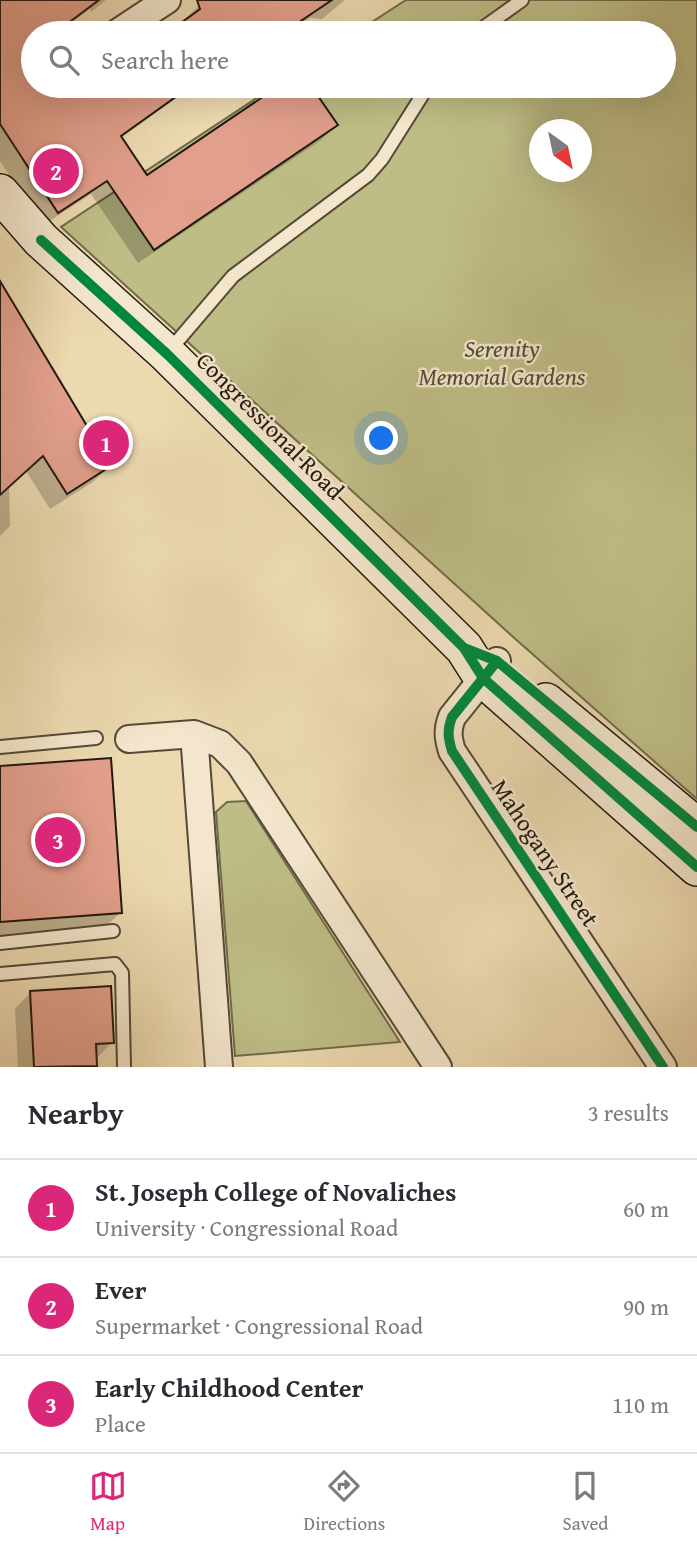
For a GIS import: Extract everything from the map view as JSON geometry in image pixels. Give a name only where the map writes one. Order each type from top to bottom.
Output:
[{"type":"main road","name":"Congressional Road","points":[[5,202],[41,240],[167,354],[481,662],[697,867]]},
{"type":"main road","name":"Congressional Road","points":[[481,662],[697,827]]},
{"type":"street","points":[[135,21],[167,0]]},
{"type":"street","name":"Mahogany Street","points":[[481,662],[448,728],[452,751],[663,1067]]},
{"type":"street","points":[[130,739],[194,734],[220,744],[239,763],[438,1067]]},
{"type":"street","points":[[194,734],[219,1067]]},
{"type":"lane","points":[[493,21],[522,0]]},
{"type":"lane","points":[[167,354],[233,276],[368,175],[382,159],[420,98]]},
{"type":"lane","points":[[0,747],[96,738]]},
{"type":"lane","points":[[0,943],[113,931]]},
{"type":"lane","points":[[0,974],[115,964],[122,973],[124,1065]]},
{"type":"green space","name":"Serenity Memorial Gardens","points":[[406,0],[697,0],[697,799],[512,636],[61,227],[257,98],[676,98],[676,21],[374,21]]},
{"type":"green space","points":[[246,801],[400,1042],[235,1056],[216,812],[227,802]]},
{"type":"building","points":[[0,0],[99,0],[71,21],[21,21],[21,98],[174,98],[121,136],[147,175],[261,98],[319,98],[338,125],[154,250],[107,181],[58,213],[0,124]]},
{"type":"building","points":[[197,0],[332,0],[301,21],[184,21],[200,9]]},
{"type":"building","points":[[0,281],[111,466],[67,494],[43,456],[0,495]]},
{"type":"building","points":[[111,758],[122,913],[0,922],[0,766]]},
{"type":"building","points":[[111,986],[114,1043],[96,1044],[97,1066],[34,1067],[30,991]]},
{"type":"cycle path","points":[[41,240],[167,354],[464,648],[483,678],[697,867]]},
{"type":"cycle path","points":[[464,648],[497,661],[697,827]]},
{"type":"cycle path","points":[[497,661],[452,717],[449,726],[452,751],[663,1067]]},
{"type":"place","name":"Ever","points":[[56,171]]},
{"type":"place","name":"St. Joseph College of Novaliches","points":[[106,443]]},
{"type":"place","name":"Early Childhood Center","points":[[58,840]]}]
